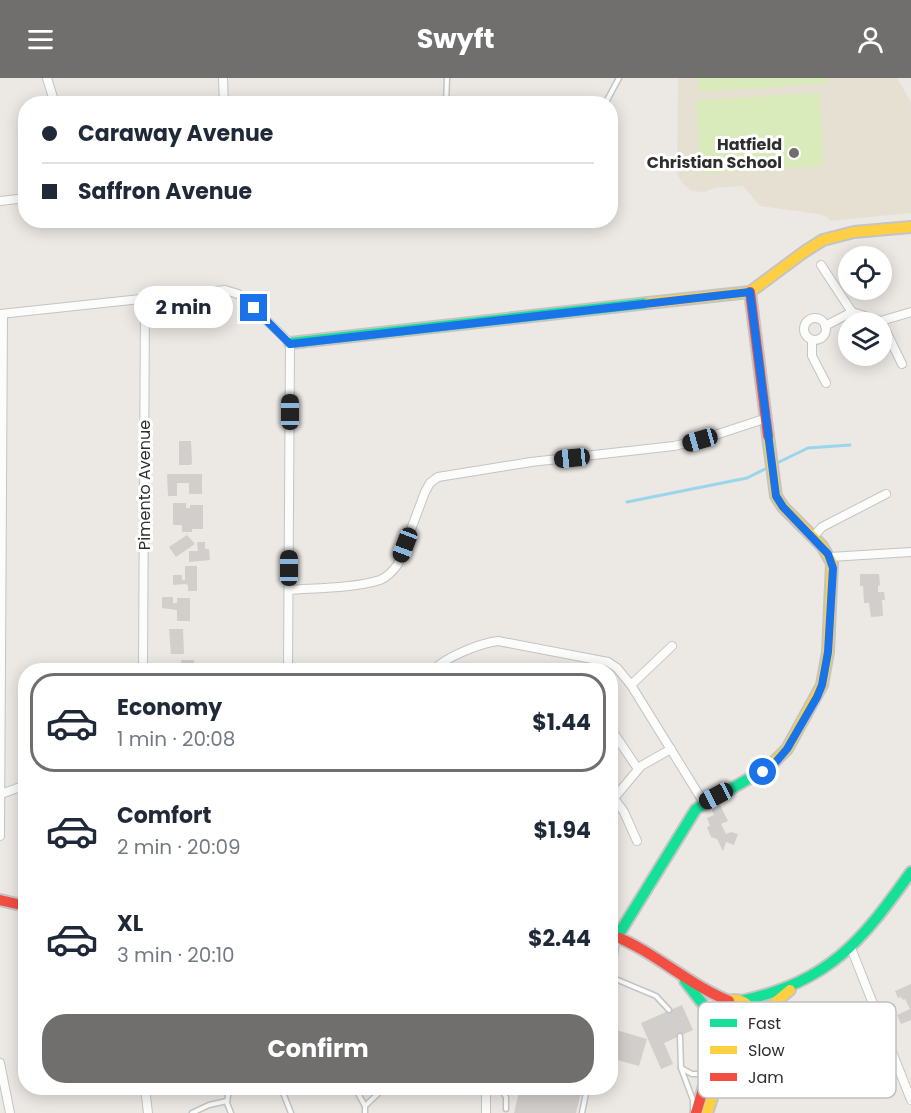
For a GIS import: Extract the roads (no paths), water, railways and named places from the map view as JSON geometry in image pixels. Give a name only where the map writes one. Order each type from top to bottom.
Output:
[{"type":"street","points":[[48,78],[53,96]]},
{"type":"street","points":[[223,78],[224,96]]},
{"type":"street","points":[[0,201],[18,199]]},
{"type":"street","points":[[290,344],[438,325],[750,292],[766,283],[823,240],[847,233],[911,227]]},
{"type":"street","points":[[821,265],[852,312]]},
{"type":"street","points":[[0,836],[2,314],[225,290],[234,292],[243,298],[290,344],[288,663]]},
{"type":"street","points":[[618,930],[693,813],[704,803],[763,772],[774,764],[787,749],[817,697],[828,652],[833,568],[830,557],[778,501],[750,292]]},
{"type":"street","name":"Pimento Avenue","points":[[143,663],[145,299]]},
{"type":"street","points":[[892,319],[911,312]]},
{"type":"street","points":[[812,340],[822,338],[826,332],[823,322],[816,318],[806,322],[804,333],[812,340],[812,356],[826,383]]},
{"type":"street","points":[[825,326],[838,319]]},
{"type":"street","points":[[892,343],[902,364]]},
{"type":"street","points":[[289,590],[364,583],[381,579],[391,573],[398,564],[425,492],[430,483],[438,477],[531,462],[674,446],[767,418]]},
{"type":"street","points":[[813,537],[822,527],[886,494]]},
{"type":"street","points":[[830,557],[911,552]]},
{"type":"street","points":[[443,663],[482,645],[498,641],[609,663]]},
{"type":"street","points":[[631,685],[672,646]]},
{"type":"street","points":[[618,669],[631,685],[704,803]]},
{"type":"street","points":[[618,739],[638,769]]},
{"type":"street","points":[[618,793],[642,765],[671,749]]},
{"type":"street","points":[[1,794],[18,788]]},
{"type":"street","points":[[618,806],[624,812],[637,841]]},
{"type":"street","points":[[776,1002],[797,984],[851,948],[878,917],[911,872]]},
{"type":"street","points":[[0,900],[18,904]]},
{"type":"street","points":[[618,938],[636,946],[684,979],[716,996],[735,1001],[759,998],[797,984]]},
{"type":"street","points":[[851,948],[872,1002]]},
{"type":"street","points":[[684,979],[701,1002]]},
{"type":"street","points":[[896,1062],[911,1100]]},
{"type":"street","points":[[0,1063],[10,1113]]},
{"type":"street","points":[[146,1095],[148,1113]]},
{"type":"street","points":[[486,1095],[486,1113]]},
{"type":"street","points":[[694,1113],[699,1098]]},
{"type":"street","points":[[707,1113],[712,1098]]},
{"type":"lane","points":[[446,96],[447,78]]},
{"type":"lane","points":[[609,96],[619,78]]},
{"type":"lane","points":[[618,980],[656,996],[669,1010]]},
{"type":"lane","points":[[680,1036],[681,1068],[693,1100],[694,1113]]},
{"type":"lane","points":[[681,1068],[698,1075]]},
{"type":"lane","points":[[228,1095],[227,1101],[231,1113]]},
{"type":"lane","points":[[284,1095],[291,1113]]},
{"type":"lane","points":[[359,1095],[365,1106],[365,1113]]},
{"type":"lane","points":[[365,1106],[377,1095]]},
{"type":"lane","points":[[505,1095],[506,1109]]},
{"type":"lane","points":[[582,1113],[586,1095]]},
{"type":"lane","points":[[192,1113],[209,1105],[227,1101]]},
{"type":"waterway","points":[[779,462],[808,448],[850,445]]},
{"type":"waterway","points":[[627,502],[747,478],[765,469]]},
{"type":"place","name":"Hatfield Christian School","points":[[794,153]]}]
